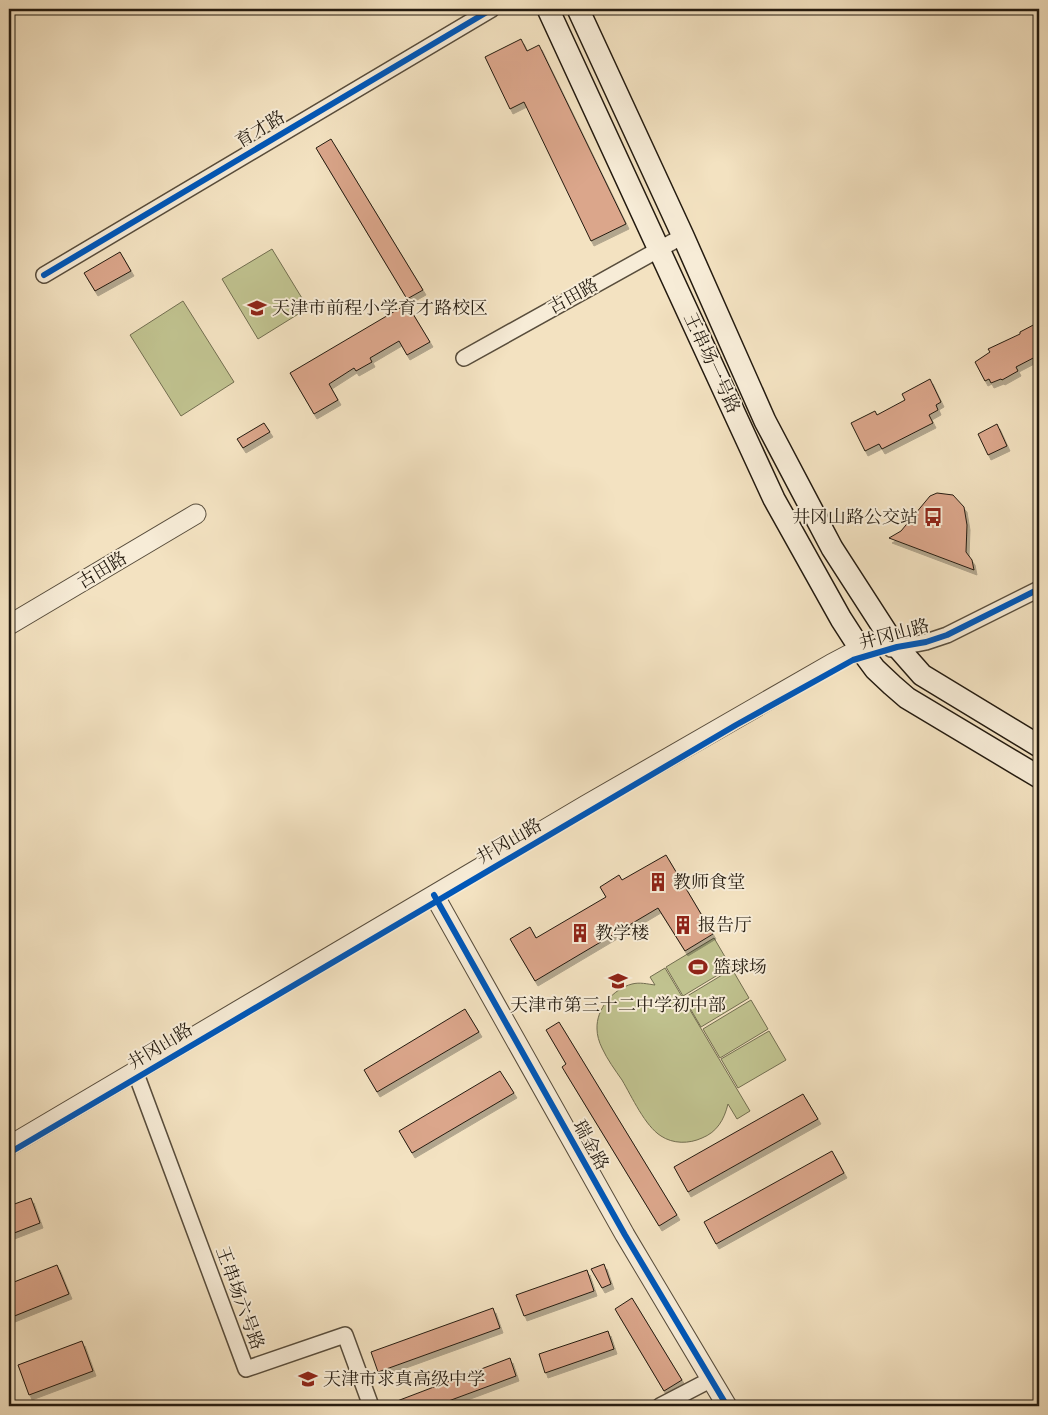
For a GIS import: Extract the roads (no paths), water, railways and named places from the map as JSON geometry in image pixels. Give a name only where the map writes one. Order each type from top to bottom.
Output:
[{"type":"main road","name":"王串场一号路","points":[[548,9],[774,499],[841,619],[863,653],[892,686],[907,698],[1039,776]]},
{"type":"main road","name":"王串场一号路","points":[[578,9],[683,236],[765,421],[832,548],[895,644],[911,663],[934,683],[1039,745]]},
{"type":"main road","name":"王串场一号路","points":[[865,598],[895,644]]},
{"type":"street","name":"育才路","points":[[44,275],[492,9]]},
{"type":"street","name":"古田路","points":[[464,358],[683,236]]},
{"type":"street","name":"古田路","points":[[9,625],[196,514]]},
{"type":"street","name":"井冈山路","points":[[9,1146],[136,1074],[831,664],[939,632],[1039,583]]},
{"type":"street","name":"井冈山路","points":[[895,644],[926,642],[947,635],[1039,589]]},
{"type":"street","name":"瑞金路","points":[[436,898],[620,1227],[727,1406]]},
{"type":"street","name":"井冈山路","points":[[9,1153],[136,1074]]},
{"type":"street","name":"王串场六号路","points":[[136,1074],[246,1368],[345,1335],[371,1406]]},
{"type":"street","points":[[660,1406],[710,1380]]},
{"type":"place","name":"天津市前程小学育才路校区","points":[[257,308]]},
{"type":"place","name":"井冈山路公交站","points":[[933,517]]},
{"type":"place","name":"教师食堂","points":[[658,882]]},
{"type":"place","name":"报告厅","points":[[683,925]]},
{"type":"place","name":"教学楼","points":[[580,933]]},
{"type":"place","name":"篮球场","points":[[698,967]]},
{"type":"place","name":"天津市第三十二中学初中部","points":[[618,981]]},
{"type":"place","name":"天津市求真高级中学","points":[[308,1379]]}]
